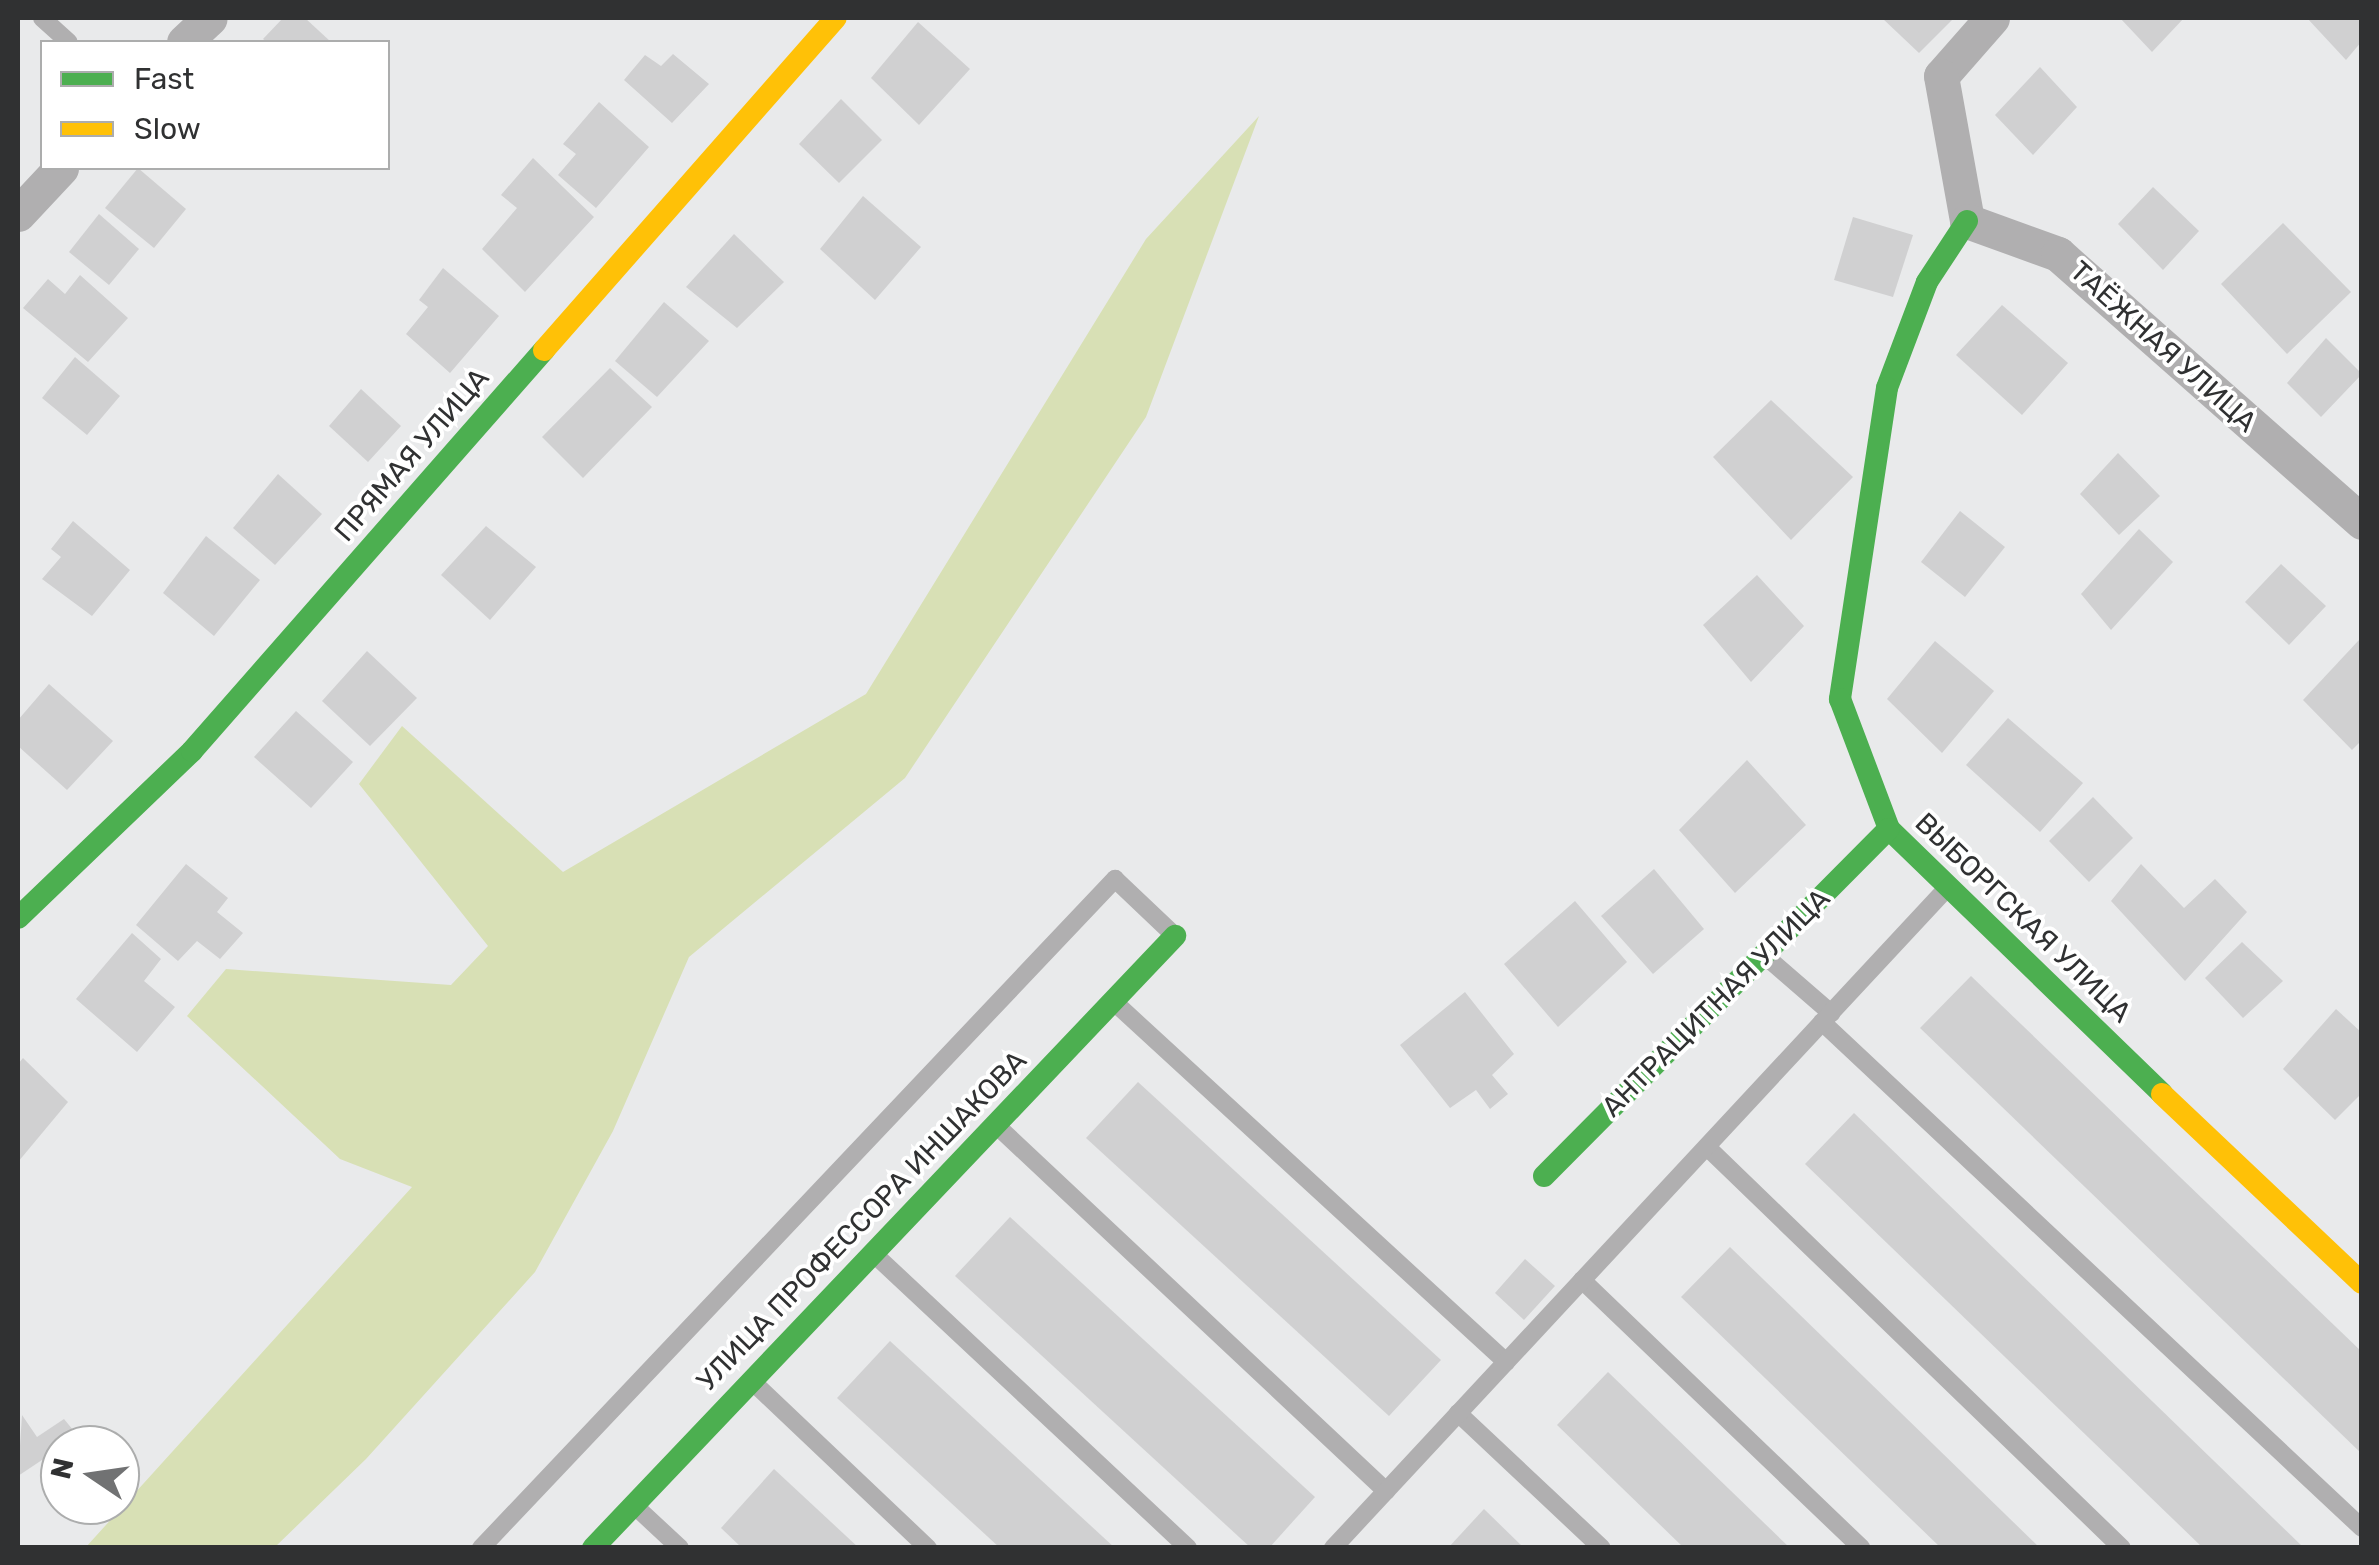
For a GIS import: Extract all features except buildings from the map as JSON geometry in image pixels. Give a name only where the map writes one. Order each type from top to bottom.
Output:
[{"type":"street","name":"ПРЯМАЯ УЛИЦА","points":[[18,918],[192,751],[836,18]]},
{"type":"street","points":[[1966,221],[1940,76],[1992,18]]},
{"type":"street","points":[[18,214],[59,170]]},
{"type":"street","name":"ТАЁЖНАЯ УЛИЦА","points":[[1966,221],[2058,254],[2362,522]]},
{"type":"street","name":"ВЫБОРГСКАЯ УЛИЦА","points":[[1966,221],[1927,282],[1887,388],[1840,699],[1889,829],[1946,890],[2362,1283]]},
{"type":"street","name":"АНТРАЦИТНАЯ УЛИЦА","points":[[1544,1176],[1889,829]]},
{"type":"street","name":"УЛИЦА ПРОФЕССОРА ИНШАКОВА","points":[[594,1548],[1175,936]]},
{"type":"lane","points":[[42,18],[68,40]]},
{"type":"lane","points":[[481,1548],[1115,879],[1175,936]]},
{"type":"lane","points":[[1333,1548],[1946,890]]},
{"type":"lane","points":[[1764,954],[2362,1528]]},
{"type":"lane","points":[[1113,1001],[1506,1362]]},
{"type":"lane","points":[[996,1124],[1386,1490]]},
{"type":"lane","points":[[1707,1147],[2122,1548]]},
{"type":"lane","points":[[873,1253],[1188,1548]]},
{"type":"lane","points":[[1582,1280],[1861,1548]]},
{"type":"lane","points":[[751,1381],[928,1548]]},
{"type":"lane","points":[[1458,1413],[1602,1548]]},
{"type":"lane","points":[[634,1505],[680,1548]]},
{"type":"green space","points":[[1259,116],[1146,417],[905,778],[689,957],[613,1131],[535,1272],[366,1459],[275,1547],[86,1547],[106,1525],[140,1525],[140,1487],[412,1187],[340,1159],[187,1016],[226,969],[451,985],[488,946],[359,784],[402,726],[563,872],[866,694],[1146,239]]},
{"type":"traffic: fast","points":[[1967,221],[1927,282],[1887,388],[1840,699],[1889,829],[2162,1094]]},
{"type":"traffic: fast","points":[[18,918],[192,751],[544,350]]},
{"type":"traffic: fast","points":[[1544,1176],[1889,829]]},
{"type":"traffic: fast","points":[[593,1548],[1175,936]]},
{"type":"traffic: slow","points":[[544,350],[836,18]]},
{"type":"traffic: slow","points":[[2162,1094],[2362,1283]]}]
